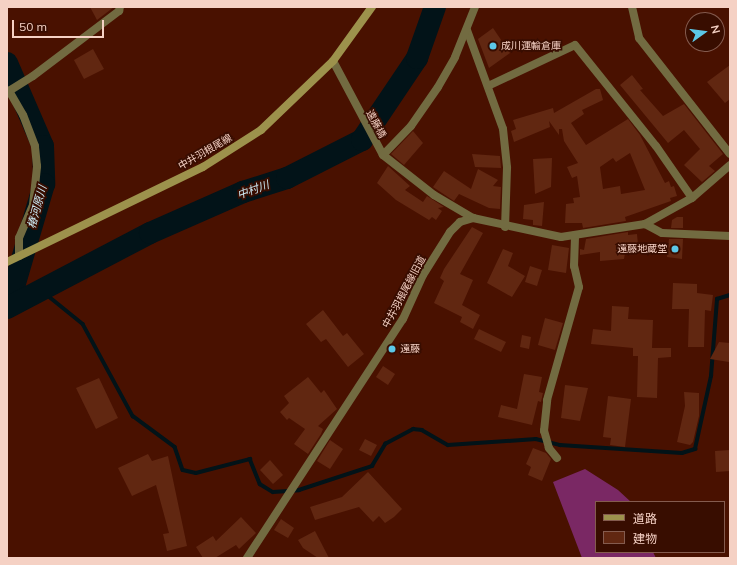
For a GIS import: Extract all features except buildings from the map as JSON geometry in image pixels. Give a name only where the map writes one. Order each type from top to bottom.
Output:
[{"type":"main road","name":"中井羽根尾線","points":[[7,262],[203,167],[254,134],[305,90],[334,61],[372,7]]},
{"type":"street","points":[[19,256],[19,238],[33,205],[37,166],[32,140],[23,115],[9,90],[33,76],[119,11],[120,7]]},
{"type":"street","points":[[475,7],[455,57],[423,110],[411,126],[380,152],[434,195],[472,218],[561,237],[645,224],[692,198],[730,164]]},
{"type":"street","points":[[632,7],[639,38],[730,154]]},
{"type":"street","points":[[467,30],[503,129],[507,168],[506,226]]},
{"type":"street","points":[[488,86],[575,45],[656,146],[692,198]]},
{"type":"street","name":"遠藤橋","points":[[334,61],[357,110],[380,152]]},
{"type":"street","name":"中井羽根尾線旧道","points":[[247,558],[402,319],[423,275],[450,232],[460,222],[472,218]]},
{"type":"street","points":[[645,224],[662,233],[730,236]]},
{"type":"street","points":[[557,458],[550,448],[544,431],[547,400],[579,287],[574,266],[575,235]]},
{"type":"shaded area","points":[[585,469],[618,490],[630,501],[595,501],[595,553],[654,553],[656,558],[582,558],[553,482]]},
{"type":"waterway","name":"中村川","points":[[7,308],[150,233],[243,192],[287,178],[362,140],[417,58],[435,7]]},
{"type":"waterway","name":"椿河原川","points":[[7,63],[43,146],[44,184],[8,307]]},
{"type":"waterway","points":[[41,290],[83,324],[133,416],[175,447],[183,470],[196,473],[250,459],[260,484],[273,492],[299,490],[372,466],[385,444],[413,429],[422,430],[448,445],[536,439],[560,445],[682,453],[695,449],[711,376],[717,299],[730,295]]},
{"type":"place","name":"成川運輸倉庫","points":[[493,46]]},
{"type":"place","name":"遠藤地蔵堂","points":[[675,249]]},
{"type":"place","name":"遠藤","points":[[392,349]]}]
